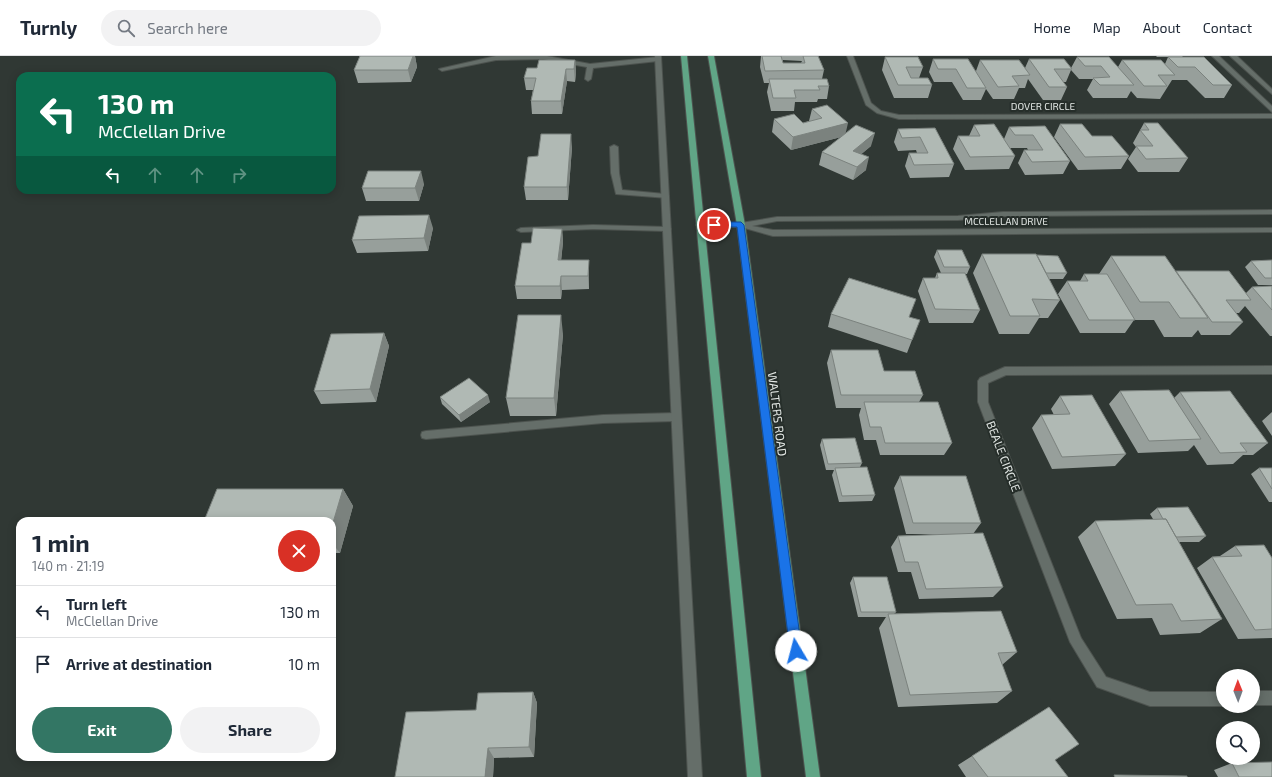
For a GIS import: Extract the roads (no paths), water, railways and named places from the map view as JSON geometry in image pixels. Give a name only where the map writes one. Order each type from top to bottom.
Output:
[{"type":"main road","points":[[684,56],[754,777]]},
{"type":"main road","name":"WALTERS ROAD","points":[[712,56],[741,225],[813,777]]},
{"type":"street","name":"DOVER CIRCLE","points":[[850,56],[868,104],[879,112],[899,117],[1272,116]]},
{"type":"street","points":[[1215,56],[1272,110]]},
{"type":"street","points":[[1233,56],[1272,92]]},
{"type":"street","points":[[442,70],[496,58],[543,57],[590,66],[658,57],[695,777]]},
{"type":"street","points":[[588,79],[590,66]]},
{"type":"street","points":[[614,147],[615,173],[619,192],[665,196]]},
{"type":"street","name":"MCCLELLAN DRIVE","points":[[700,225],[741,225],[777,219],[958,218],[1003,214],[1272,212]]},
{"type":"street","name":"MCCLELLAN DRIVE","points":[[741,225],[772,233],[1272,230]]},
{"type":"street","points":[[521,230],[594,227],[667,229]]},
{"type":"street","name":"BEALE CIRCLE","points":[[1216,699],[1150,699],[1102,682],[1076,642],[983,402],[983,381],[1005,371],[1272,370]]},
{"type":"street","points":[[426,435],[604,419],[676,417]]},
{"type":"street","points":[[1260,698],[1272,698]]}]
